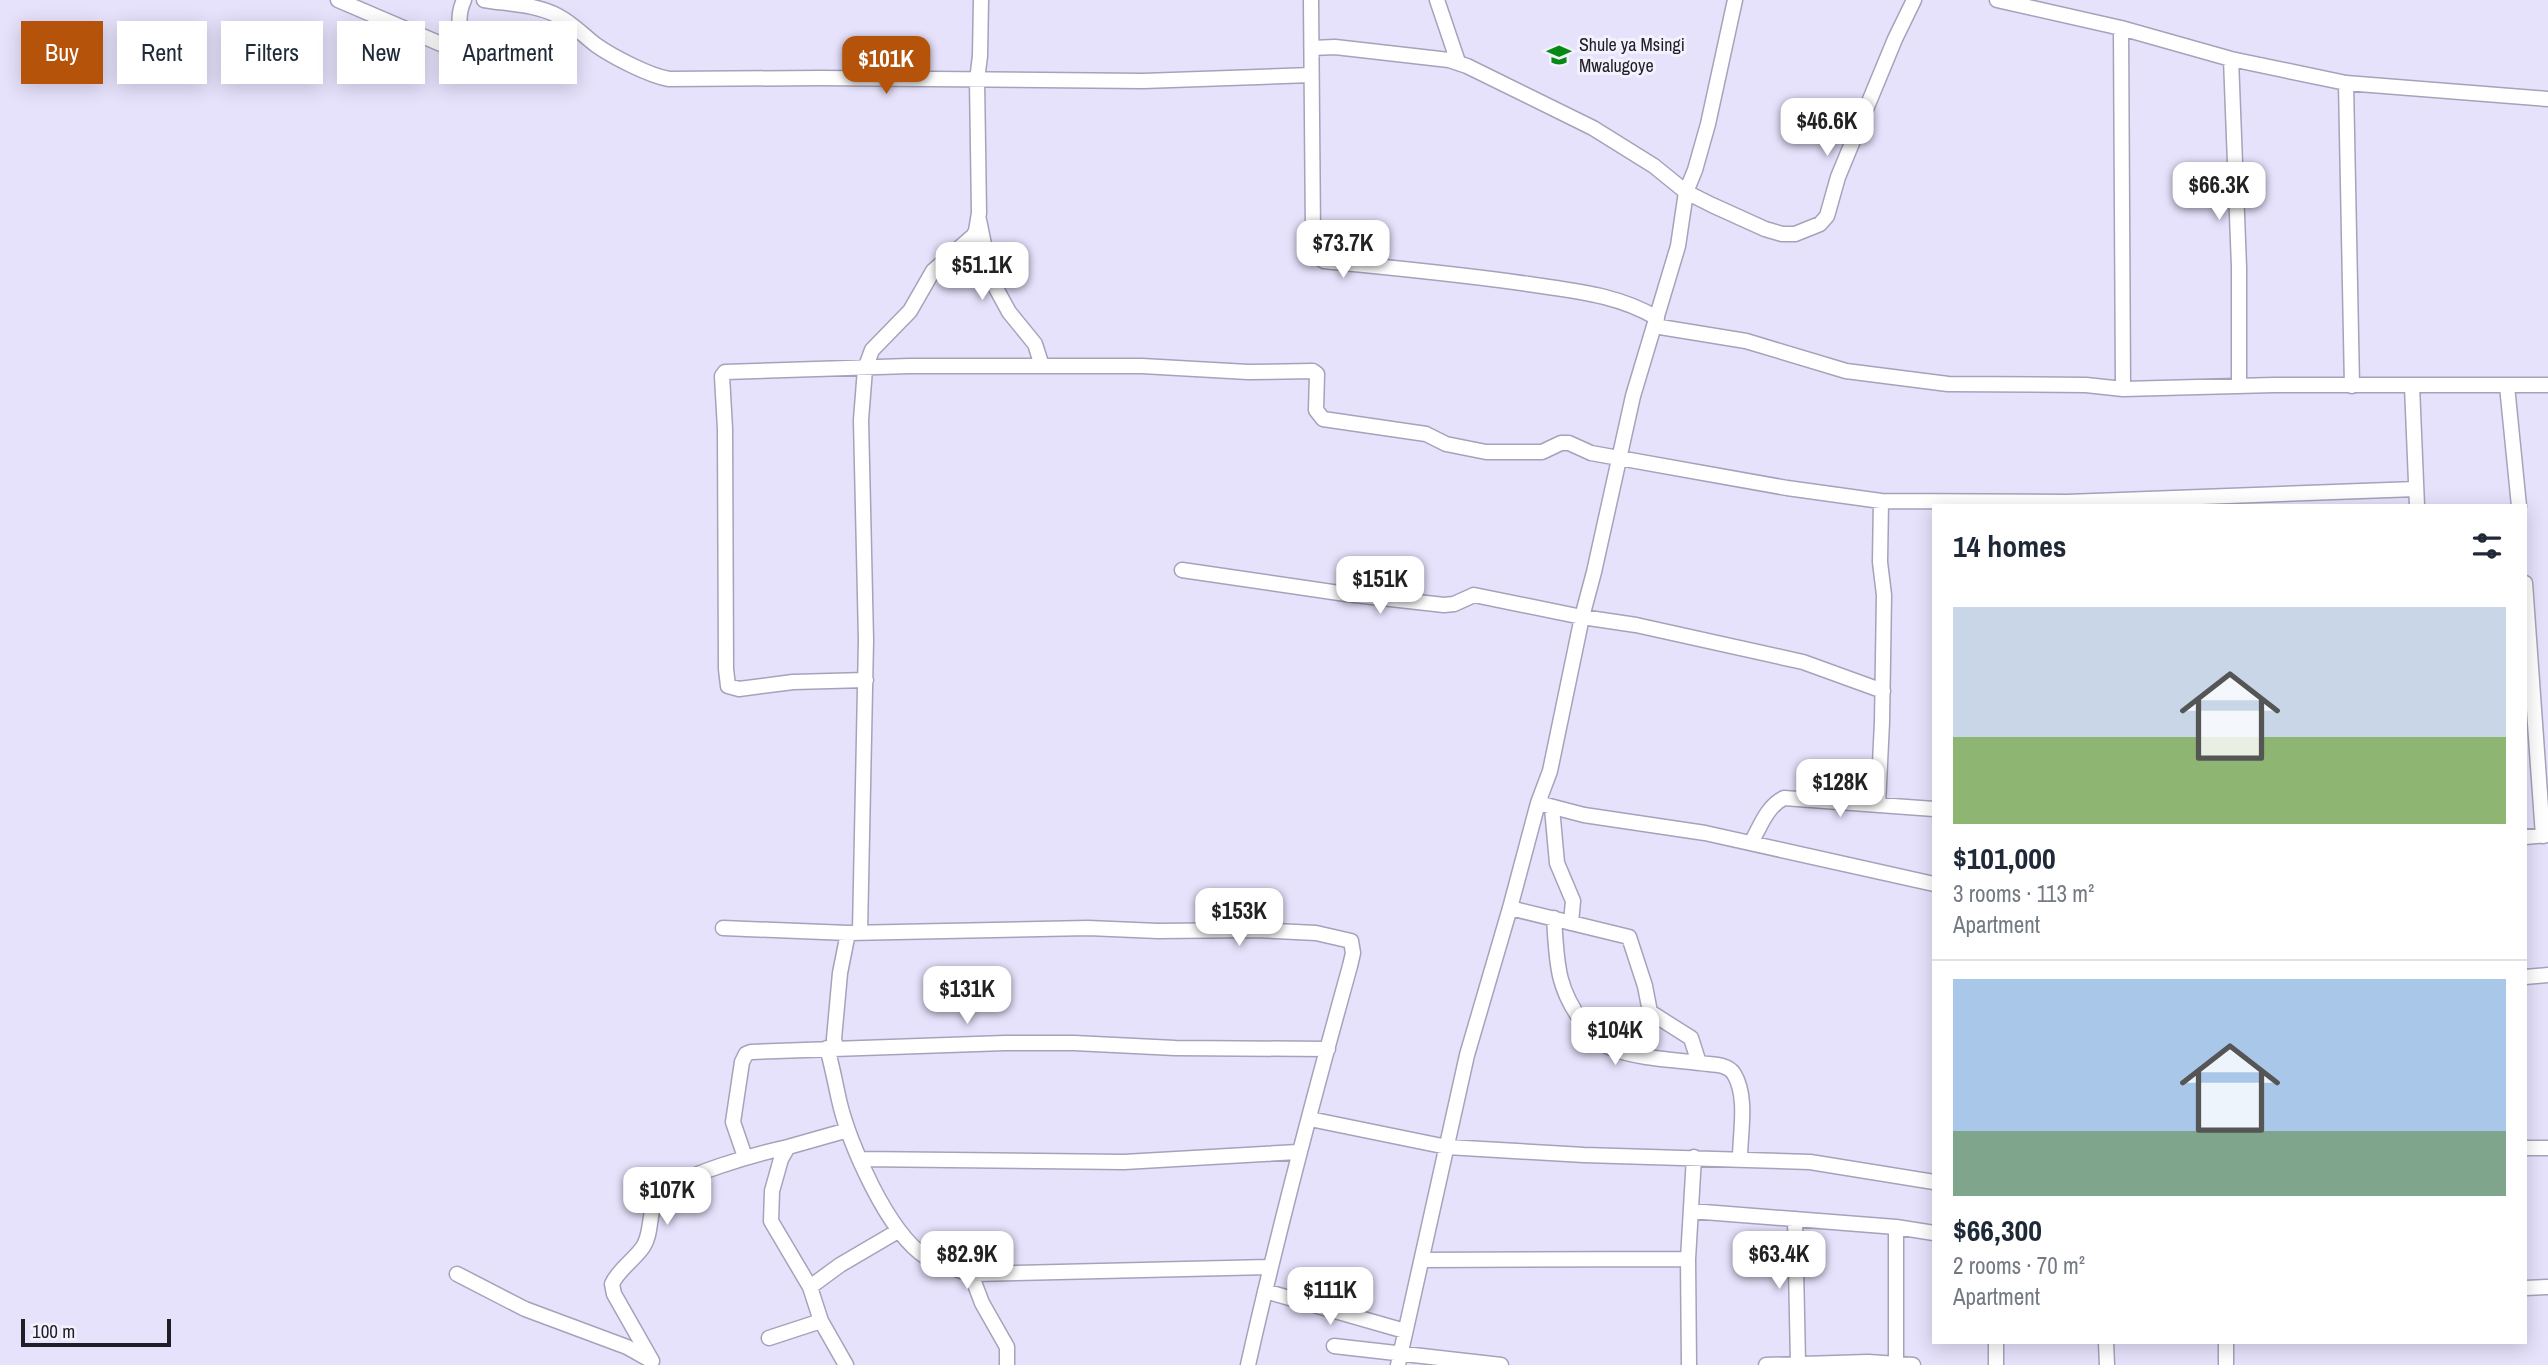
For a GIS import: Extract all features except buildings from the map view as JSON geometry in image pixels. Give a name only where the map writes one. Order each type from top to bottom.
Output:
[{"type":"street","points":[[338,0],[469,56],[461,35],[459,19],[464,0]]},
{"type":"street","points":[[484,0],[555,14],[609,53],[660,78],[1143,81],[1311,75]]},
{"type":"street","points":[[981,0],[977,80],[978,218],[991,279],[1009,312],[1035,344],[1042,366]]},
{"type":"street","points":[[1311,0],[1313,235],[1315,254],[1324,261],[1464,274],[1602,296],[1626,301],[1656,322],[1746,341],[1834,368],[1948,384],[2086,385],[2123,388],[2548,385]]},
{"type":"street","points":[[1437,0],[1458,62]]},
{"type":"street","points":[[1399,1360],[1467,1055],[1510,908],[1545,806],[1582,617],[1633,396],[1678,246],[1686,192],[1708,124],[1735,0]]},
{"type":"street","points":[[1312,48],[1335,47],[1458,62],[1593,128],[1654,166],[1686,192],[1765,229],[1782,234],[1796,234],[1819,224],[1827,216],[1838,177],[1914,0]]},
{"type":"street","points":[[1997,0],[2121,28],[2231,59],[2346,83],[2548,99]]},
{"type":"street","points":[[2121,28],[2123,388]]},
{"type":"street","points":[[2231,59],[2239,267],[2239,386]]},
{"type":"street","points":[[2346,83],[2352,386]]},
{"type":"street","points":[[978,218],[973,236],[933,271],[910,311],[872,351],[865,369],[861,420],[866,680],[854,933],[840,973],[831,1048],[848,1129],[860,1159],[898,1231],[909,1244],[926,1256],[971,1274],[1269,1267]]},
{"type":"street","points":[[866,680],[793,682],[739,689],[728,686],[722,376],[729,371],[909,366],[1142,366],[1248,372],[1313,371],[1317,374],[1316,410],[1323,419],[1426,434],[1446,444],[1486,452],[1542,452],[1561,443],[1569,443],[1591,453],[1787,488],[1881,501],[2067,504],[2296,500],[2416,489]]},
{"type":"street","points":[[2412,386],[2417,504]]},
{"type":"street","points":[[2507,386],[2519,504]]},
{"type":"street","points":[[1878,805],[1884,595],[1880,562],[1881,501]]},
{"type":"street","points":[[1182,570],[1444,606],[1474,595],[1636,625],[1803,662],[1883,691]]},
{"type":"street","points":[[2527,607],[2546,836],[2527,837]]},
{"type":"street","points":[[1751,843],[1767,814],[1784,798],[1932,809]]},
{"type":"street","points":[[1545,806],[1611,820],[1706,833],[1932,884]]},
{"type":"street","points":[[1545,806],[1557,863],[1573,901],[1571,923]]},
{"type":"street","points":[[1510,908],[1624,934],[1632,940],[1650,1013],[1691,1038],[1699,1063]]},
{"type":"street","points":[[1554,918],[1557,963],[1566,997],[1585,1026],[1600,1042],[1612,1049],[1727,1068],[1733,1072],[1741,1097],[1740,1158]]},
{"type":"street","points":[[723,928],[854,933],[1088,928],[1158,931],[1257,930],[1316,933],[1351,941],[1353,953],[1310,1119],[1298,1152],[1248,1365]]},
{"type":"street","points":[[2527,977],[2548,975]]},
{"type":"street","points":[[745,1157],[733,1122],[744,1058],[751,1052],[1019,1043],[1328,1049]]},
{"type":"street","points":[[1310,1119],[1447,1147],[1584,1156],[1740,1158],[1824,1163],[1932,1181]]},
{"type":"street","points":[[654,1363],[612,1289],[614,1280],[646,1242],[653,1209],[659,1197],[688,1180],[745,1157],[848,1129]]},
{"type":"street","points":[[788,1147],[781,1159],[772,1191],[772,1225],[810,1287],[821,1321],[846,1365]]},
{"type":"street","points":[[2527,1148],[2548,1148]]},
{"type":"street","points":[[860,1159],[1124,1162],[1298,1152]]},
{"type":"street","points":[[1689,1365],[1688,1259],[1694,1157]]},
{"type":"street","points":[[1691,1212],[1896,1227],[1932,1233]]},
{"type":"street","points":[[1795,1219],[1798,1363]]},
{"type":"street","points":[[1896,1227],[1896,1363]]},
{"type":"street","points":[[810,1287],[840,1265],[898,1231]]},
{"type":"street","points":[[1422,1260],[1688,1259]]},
{"type":"street","points":[[457,1274],[525,1309],[627,1347],[654,1363]]},
{"type":"street","points":[[971,1274],[982,1303],[1007,1347],[1007,1365]]},
{"type":"street","points":[[2527,1288],[2548,1287]]},
{"type":"street","points":[[1265,1291],[1405,1331]]},
{"type":"street","points":[[769,1338],[821,1321]]},
{"type":"street","points":[[1996,1344],[1997,1365]]},
{"type":"street","points":[[2106,1344],[2107,1365]]},
{"type":"street","points":[[2226,1344],[2226,1365]]},
{"type":"street","points":[[1334,1346],[1399,1360],[1501,1365]]},
{"type":"street","points":[[1766,1365],[1913,1365]]},
{"type":"place","name":"Shule ya Msingi Mwalugoye","points":[[1559,55]]}]
